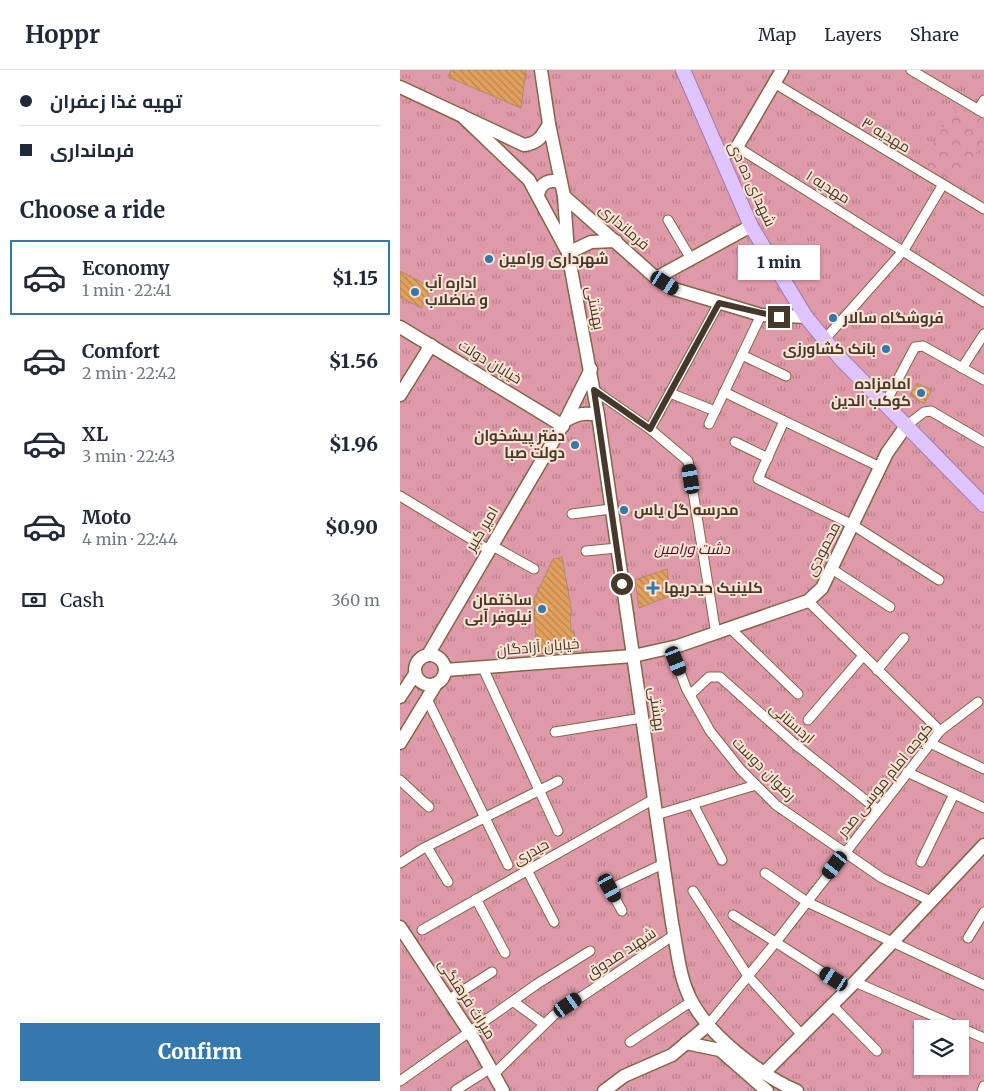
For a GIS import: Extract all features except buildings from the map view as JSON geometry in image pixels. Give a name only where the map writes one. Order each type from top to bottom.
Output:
[{"type":"main road","points":[[541,70],[549,124],[564,196],[568,253]]},
{"type":"main road","name":"شهدای ده دی","points":[[683,70],[751,226],[806,317],[885,404],[984,504]]},
{"type":"main road","points":[[721,157],[737,147],[782,70]]},
{"type":"main road","points":[[400,87],[524,145],[534,144],[541,138],[549,124]]},
{"type":"main road","points":[[461,115],[529,180],[568,253]]},
{"type":"main road","points":[[538,195],[546,182],[556,181],[561,183]]},
{"type":"main road","name":"فرمانداری","points":[[564,196],[616,240],[656,278],[674,289],[761,315],[806,317]]},
{"type":"main road","points":[[656,278],[751,226]]},
{"type":"main road","points":[[568,253],[590,242],[616,240]]},
{"type":"main road","name":"بهشتی","points":[[568,253],[598,415],[663,864],[683,978],[692,1001],[708,1024],[764,1073],[797,1091]]},
{"type":"main road","name":"خیابان دولت","points":[[400,327],[564,423]]},
{"type":"main road","points":[[400,395],[431,345]]},
{"type":"main road","name":"امیر کبیر","points":[[428,655],[564,423],[590,369]]},
{"type":"main road","points":[[564,423],[581,414],[598,415]]},
{"type":"main road","name":"محمودی","points":[[633,656],[670,648],[716,634],[808,601],[822,588],[880,467],[906,426]]},
{"type":"main road","points":[[400,744],[436,684],[442,678],[445,670],[438,657],[428,655],[416,663],[415,674],[401,695]]},
{"type":"main road","name":"خیابان آزادگان","points":[[445,670],[633,656]]},
{"type":"main road","points":[[415,674],[421,682],[431,685],[436,684]]},
{"type":"main road","points":[[764,1073],[852,985],[984,845]]},
{"type":"main road","name":"میراث فرهنگی","points":[[400,927],[470,1033],[492,1071],[500,1090]]},
{"type":"main road","points":[[604,1091],[624,1076],[672,1056],[708,1024]]},
{"type":"main road","points":[[686,1043],[720,1050],[767,1091]]},
{"type":"street","points":[[910,70],[981,112],[984,100]]},
{"type":"street","name":"مهدیه ۳","points":[[774,83],[942,186],[984,209]]},
{"type":"street","name":"مهدیه ۱","points":[[737,147],[904,250],[984,302]]},
{"type":"street","points":[[825,339],[904,250],[942,186]]},
{"type":"street","points":[[668,220],[691,259]]},
{"type":"street","points":[[650,429],[719,303]]},
{"type":"street","points":[[709,424],[761,315]]},
{"type":"street","points":[[962,368],[984,334]]},
{"type":"street","points":[[885,404],[915,347],[918,346],[923,346],[984,380]]},
{"type":"street","points":[[742,355],[786,376]]},
{"type":"street","points":[[594,390],[650,429],[688,461],[716,634]]},
{"type":"street","points":[[724,392],[880,467]]},
{"type":"street","points":[[670,393],[715,411]]},
{"type":"street","points":[[906,426],[924,412],[931,411],[984,442]]},
{"type":"street","points":[[784,421],[758,479],[853,525],[939,580]]},
{"type":"street","points":[[735,442],[768,458]]},
{"type":"street","points":[[400,496],[490,547],[534,569]]},
{"type":"street","points":[[572,514],[611,509]]},
{"type":"street","points":[[586,551],[617,548]]},
{"type":"street","points":[[832,569],[890,607]]},
{"type":"street","points":[[808,601],[940,731]]},
{"type":"street","points":[[731,629],[798,694]]},
{"type":"street","points":[[877,670],[904,638]]},
{"type":"street","name":"رضوان دوست","points":[[670,648],[690,695],[710,731],[756,785],[776,804],[882,878],[931,901]]},
{"type":"street","points":[[808,720],[863,656]]},
{"type":"street","points":[[482,668],[558,831]]},
{"type":"street","name":"اردستانی","points":[[690,695],[709,678],[720,677],[796,746],[878,810]]},
{"type":"street","points":[[427,699],[508,865]]},
{"type":"street","name":"کوچه امام موسی صدر","points":[[708,1024],[776,942],[844,852],[940,731],[978,702]]},
{"type":"street","points":[[555,732],[642,718]]},
{"type":"street","points":[[930,743],[984,769]]},
{"type":"street","points":[[907,772],[984,808]]},
{"type":"street","points":[[400,780],[429,808]]},
{"type":"street","points":[[400,863],[427,847],[558,781]]},
{"type":"street","points":[[656,815],[756,785]]},
{"type":"street","points":[[921,862],[954,794]]},
{"type":"street","name":"حیدری","points":[[422,930],[654,799]]},
{"type":"street","points":[[693,804],[722,860]]},
{"type":"street","points":[[427,847],[448,882]]},
{"type":"street","points":[[622,911],[610,888],[663,864]]},
{"type":"street","points":[[528,870],[554,922]]},
{"type":"street","points":[[765,873],[807,902],[891,944],[984,985]]},
{"type":"street","points":[[693,892],[748,976],[802,1035]]},
{"type":"street","points":[[476,899],[505,953]]},
{"type":"street","points":[[734,916],[852,985],[984,1038]]},
{"type":"street","points":[[968,938],[983,916]]},
{"type":"street","name":"شهید صدوق","points":[[456,1090],[492,1071],[554,1015],[595,985],[674,934]]},
{"type":"street","points":[[400,1081],[590,951]]},
{"type":"street","points":[[448,1000],[492,972]]},
{"type":"street","points":[[630,1042],[692,1001]]},
{"type":"street","points":[[514,1002],[544,1024]]},
{"type":"street","points":[[832,1005],[877,1051]]},
{"type":"street","points":[[982,1091],[984,1086]]},
{"type":"green space","name":"دشت ورامین","points":[[400,70],[984,70],[984,1091],[400,1091]]},
{"type":"green space","points":[[957,105],[984,121],[984,140],[957,184],[922,162]]},
{"type":"place","name":"شهرداری ورامین","points":[[489,259]]},
{"type":"place","name":"اداره آب و فاضلاب","points":[[415,292]]},
{"type":"place","name":"فروشگاه سالار","points":[[833,318]]},
{"type":"place","name":"بانک کشاورزی","points":[[886,349]]},
{"type":"place","name":"امامزاده کوکب الدین","points":[[921,393]]},
{"type":"place","name":"دفتر پیشخوان دولت صبا","points":[[575,445]]},
{"type":"place","name":"مدرسه گل یاس","points":[[624,510]]},
{"type":"place","name":"کلینیک حیدریها","points":[[653,588]]},
{"type":"place","name":"ساختمان نیلوفر آبی","points":[[542,609]]},
{"type":"route","points":[[622,584],[594,390],[650,429],[719,303],[761,315],[779,317]]}]
